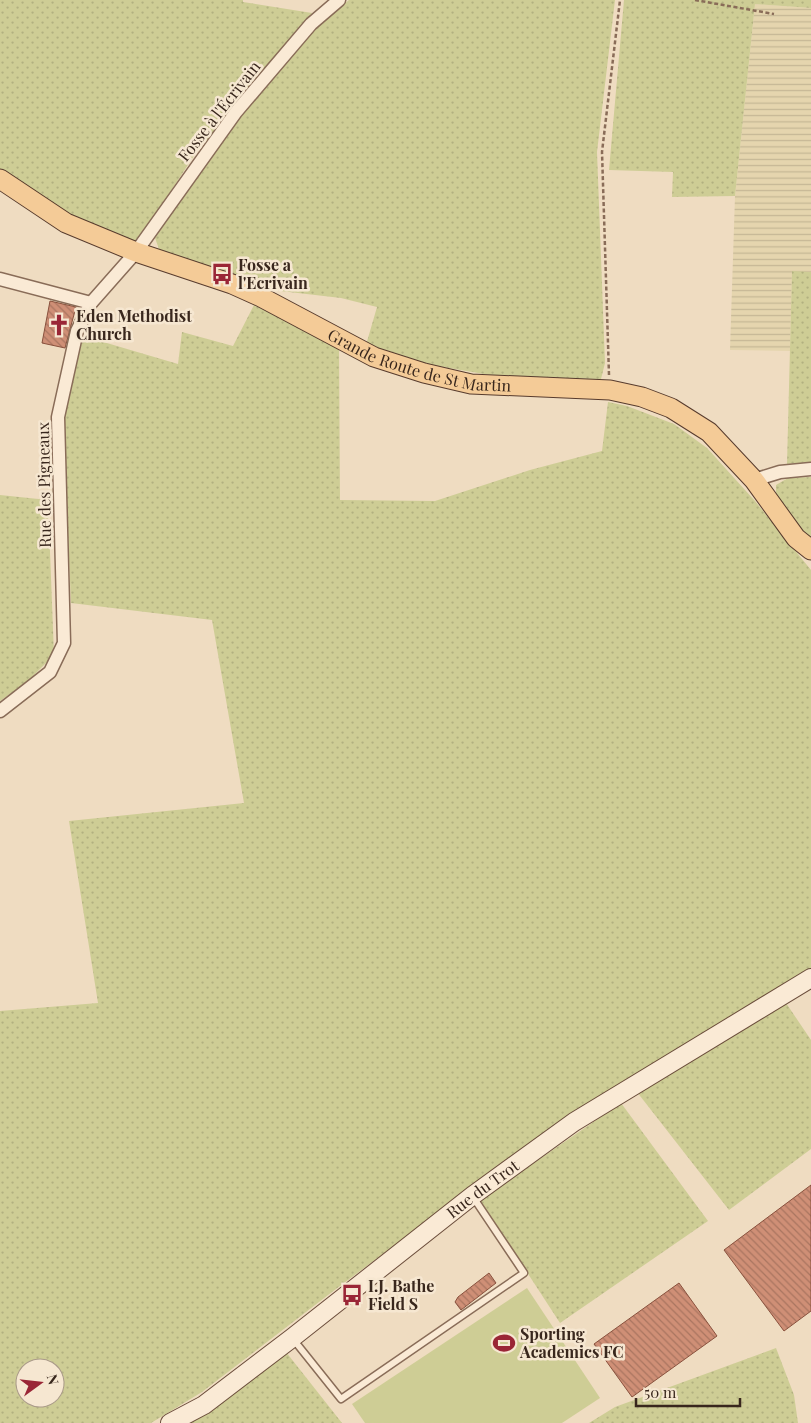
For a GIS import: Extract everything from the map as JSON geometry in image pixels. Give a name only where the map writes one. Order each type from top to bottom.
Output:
[{"type":"main road","name":"Grande Route de St Martin","points":[[0,179],[66,222],[136,252],[232,284],[261,297],[374,357],[424,373],[472,384],[610,390],[642,397],[671,408],[709,432],[754,480],[796,538],[811,550]]},
{"type":"main road","name":"Rue du Trot","points":[[170,1423],[204,1405],[472,1196],[574,1122],[811,978]]},
{"type":"street","name":"Fosse à l'Écrivain","points":[[136,252],[236,112],[311,24],[339,0]]},
{"type":"street","name":"Rue des Pigneaux","points":[[0,711],[50,672],[64,643],[58,417],[77,331],[91,302],[136,252]]},
{"type":"street","points":[[0,279],[91,302]]},
{"type":"street","points":[[754,480],[780,472],[811,469]]},
{"type":"lane","points":[[292,1338],[341,1399],[524,1273],[472,1196]]},
{"type":"path","points":[[610,390],[602,152],[620,0]]},
{"type":"path","points":[[695,0],[774,14]]},
{"type":"shaded area","points":[[0,0],[243,0],[243,2],[312,13],[195,154],[137,243],[60,211],[0,169]]},
{"type":"shaded area","points":[[349,0],[615,0],[597,152],[605,363],[601,379],[507,378],[420,363],[366,345],[377,307],[341,298],[272,290],[159,249],[155,238],[225,135],[314,29]]},
{"type":"shaded area","points":[[624,0],[811,0],[811,8],[755,4],[735,196],[672,197],[673,172],[609,170]]},
{"type":"shaded area","points":[[755,4],[811,8],[811,272],[792,272],[790,351],[730,350],[735,196]]},
{"type":"shaded area","points":[[792,271],[811,272],[811,462],[787,464]]},
{"type":"shaded area","points":[[254,305],[339,347],[340,500],[435,501],[530,470],[602,451],[608,402],[627,406],[674,424],[707,448],[755,501],[811,570],[811,969],[574,1111],[202,1392],[151,1423],[0,1423],[0,1011],[98,1003],[69,821],[244,803],[212,620],[71,603],[63,423],[83,336],[178,364],[182,332],[233,346]]},
{"type":"shaded area","points":[[811,477],[811,539],[802,532],[776,496],[776,485],[788,478]]},
{"type":"shaded area","points":[[0,495],[48,500],[54,655],[28,681],[0,701]]},
{"type":"shaded area","points":[[786,1003],[811,1040],[811,1149],[729,1210],[637,1092]]},
{"type":"shaded area","points":[[621,1103],[708,1221],[560,1323],[480,1200]]},
{"type":"shaded area","name":"Sporting Academics FC","points":[[527,1288],[600,1398],[562,1423],[365,1423],[352,1404]]},
{"type":"shaded area","points":[[776,1348],[794,1395],[798,1423],[589,1423],[615,1407]]},
{"type":"shaded area","points":[[286,1352],[342,1423],[184,1423]]},
{"type":"building","name":"Eden Methodist Church","points":[[50,301],[76,307],[65,348],[42,343]]},
{"type":"building","points":[[811,1185],[811,1311],[784,1331],[724,1250]]},
{"type":"building","points":[[489,1273],[496,1283],[461,1310],[455,1302],[458,1297]]},
{"type":"building","points":[[679,1283],[717,1336],[632,1397],[594,1344]]},
{"type":"place","name":"Fosse a l'Ecrivain","points":[[222,274]]},
{"type":"place","name":"Eden Methodist Church","points":[[59,325]]},
{"type":"place","name":"I.J. Bathe Field S","points":[[352,1295]]},
{"type":"place","name":"Sporting Academics FC","points":[[504,1343]]}]
